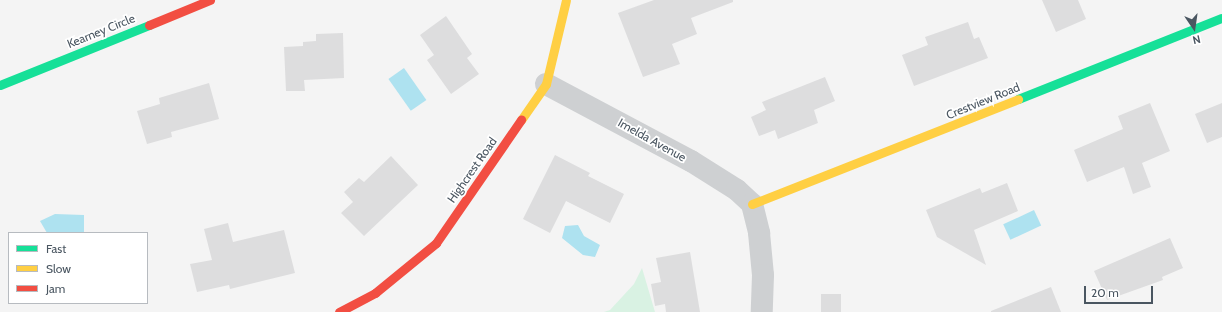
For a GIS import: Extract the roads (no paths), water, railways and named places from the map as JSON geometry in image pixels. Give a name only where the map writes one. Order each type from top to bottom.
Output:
[{"type":"street","name":"Kearney Circle","points":[[0,85],[210,0]]},
{"type":"street","name":"Highcrest Road","points":[[339,312],[375,293],[436,243],[546,84],[566,0]]},
{"type":"street","name":"Crestview Road","points":[[752,204],[1222,18]]},
{"type":"street","name":"Imelda Avenue","points":[[546,84],[691,161],[737,190],[752,204]]},
{"type":"street","points":[[752,204],[760,240],[762,312]]},
{"type":"water","points":[[404,68],[426,100],[411,111],[388,79]]},
{"type":"water","points":[[1034,210],[1041,225],[1010,240],[1003,224]]},
{"type":"water","points":[[55,214],[84,215],[84,232],[46,232],[40,221]]},
{"type":"water","points":[[578,225],[584,236],[600,245],[595,257],[583,255],[562,238],[565,226]]}]
